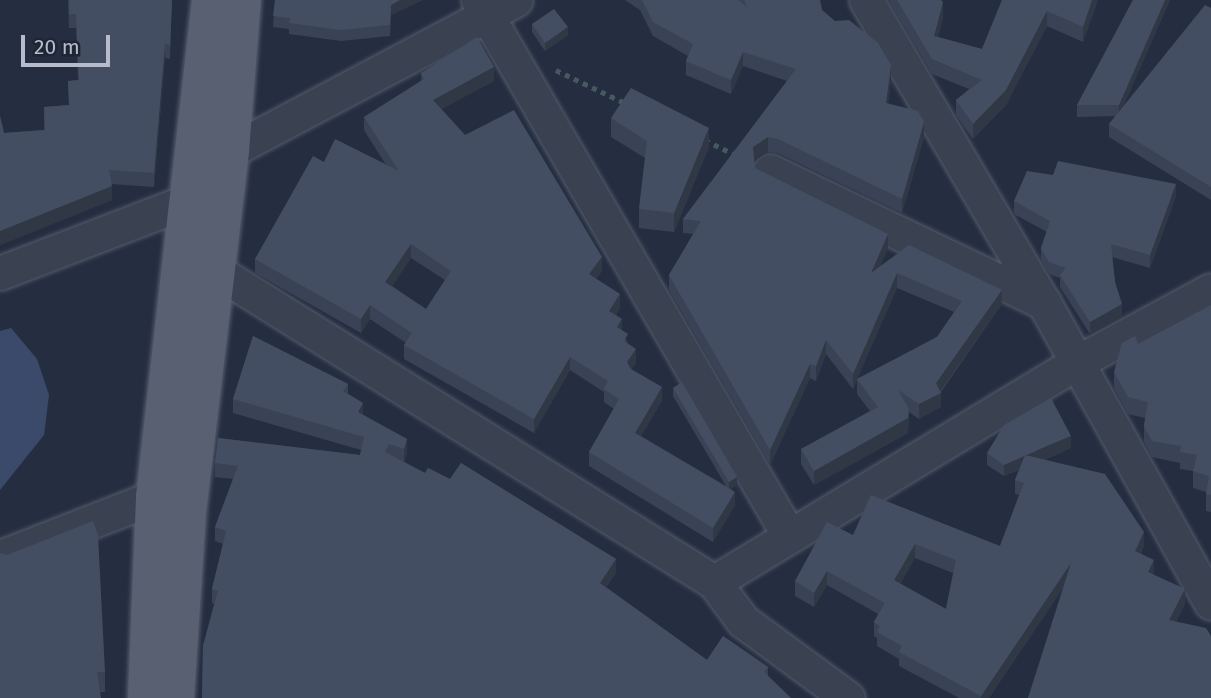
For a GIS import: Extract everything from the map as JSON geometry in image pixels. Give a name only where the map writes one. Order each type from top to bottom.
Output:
[{"type":"main road","points":[[147,698],[155,497],[211,0]]},
{"type":"main road","points":[[175,698],[187,512],[213,269],[230,150],[242,0]]},
{"type":"street","points":[[866,0],[1044,303],[1211,603]]},
{"type":"street","points":[[230,150],[493,5],[506,47],[788,534]]},
{"type":"street","points":[[770,171],[1044,303]]},
{"type":"street","points":[[0,273],[190,200]]},
{"type":"street","points":[[213,269],[714,582],[743,621],[848,698]]},
{"type":"street","points":[[714,582],[788,534],[1076,363],[1211,290]]},
{"type":"street","points":[[0,556],[155,497]]},
{"type":"path","points":[[506,47],[632,106]]},
{"type":"path","points":[[695,136],[770,171]]},
{"type":"water","points":[[11,328],[37,359],[49,395],[44,435],[0,490],[0,331]]},
{"type":"building","points":[[69,0],[172,0],[170,45],[165,44],[154,173],[109,170],[112,186],[0,231],[0,116],[4,133],[45,130],[44,107],[69,105],[68,81],[79,80],[76,14],[69,14]]},
{"type":"building","points":[[275,0],[400,0],[391,5],[390,25],[341,30],[289,23],[290,18],[273,16]]},
{"type":"building","points":[[642,0],[738,0],[747,7],[744,0],[820,0],[822,10],[835,21],[849,20],[878,43],[891,65],[886,103],[918,111],[924,122],[902,199],[778,139],[768,137],[753,147],[755,168],[888,234],[871,273],[909,245],[1002,290],[936,383],[941,393],[919,404],[898,390],[909,409],[908,418],[814,471],[801,449],[878,407],[857,379],[937,337],[962,301],[897,273],[853,374],[826,340],[816,366],[810,364],[770,450],[669,275],[701,221],[683,219],[796,69],[743,52],[731,80],[686,61],[693,44],[653,22]]},
{"type":"building","points":[[897,0],[941,0],[943,2],[934,36],[982,49],[1002,0],[1092,0],[1083,27],[1047,11],[1006,90],[973,124],[956,100],[982,80],[932,59]]},
{"type":"building","points":[[1133,0],[1165,0],[1119,105],[1077,105]]},
{"type":"building","points":[[1205,5],[1211,8],[1211,187],[1109,124]]},
{"type":"building","points":[[554,9],[568,27],[545,43],[532,24]]},
{"type":"building","points":[[477,37],[494,67],[433,100],[465,135],[514,110],[602,257],[589,274],[620,294],[609,311],[622,319],[617,327],[628,334],[624,341],[636,349],[627,362],[631,369],[662,387],[635,433],[735,492],[713,528],[589,452],[619,399],[604,389],[608,381],[570,357],[534,419],[404,345],[412,333],[370,305],[361,319],[255,259],[313,156],[324,162],[335,139],[399,171],[364,117],[424,79],[421,73]],"holes":[[[411,244],[451,271],[426,309],[385,282]]]},
{"type":"building","points":[[631,88],[709,128],[674,213],[639,209],[647,141],[611,118]]},
{"type":"building","points":[[1058,161],[1176,184],[1150,255],[1111,244],[1115,282],[1122,304],[1090,322],[1060,275],[1066,268],[1049,262],[1041,248],[1050,221],[1014,201],[1027,171],[1053,175]]},
{"type":"building","points":[[1211,305],[1211,495],[1206,494],[1209,476],[1193,471],[1197,455],[1180,452],[1181,446],[1152,441],[1144,426],[1148,402],[1128,397],[1114,372],[1122,343],[1135,336],[1138,344]]},
{"type":"building","points":[[253,336],[348,384],[343,391],[363,403],[358,412],[407,439],[404,449],[389,444],[385,452],[425,473],[428,468],[450,479],[461,463],[616,559],[600,583],[707,660],[723,636],[768,667],[764,672],[791,698],[202,698],[203,646],[218,591],[212,589],[226,531],[215,527],[238,466],[215,463],[218,438],[360,455],[364,437],[233,399]]},
{"type":"building","points":[[682,382],[737,477],[729,482],[673,388]]},
{"type":"building","points":[[1051,398],[1071,436],[1004,465],[987,453],[1004,425]]},
{"type":"building","points":[[1025,455],[1105,474],[1144,532],[1135,551],[1154,560],[1148,572],[1185,589],[1169,620],[1206,628],[1211,636],[1211,698],[1028,698],[1071,563],[981,696],[899,652],[902,646],[877,632],[880,626],[874,622],[885,603],[827,571],[814,593],[795,581],[827,522],[853,535],[871,495],[1000,546],[1024,483],[1015,480]],"holes":[[[915,544],[956,560],[946,609],[894,580]]]},
{"type":"building","points":[[93,521],[98,535],[105,672],[97,672],[101,698],[0,698],[0,553],[7,555]]}]
